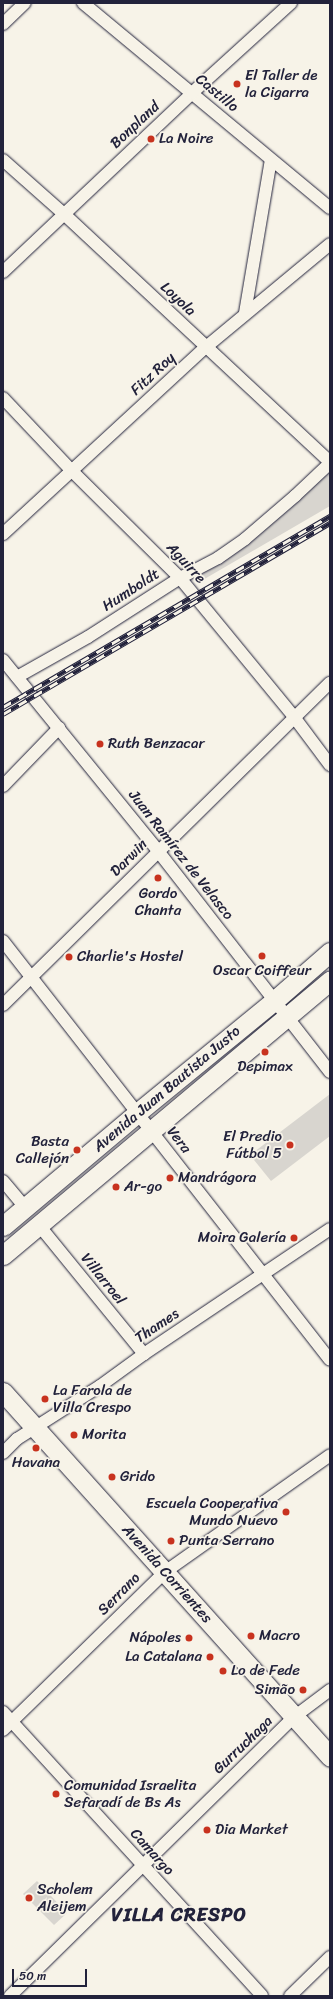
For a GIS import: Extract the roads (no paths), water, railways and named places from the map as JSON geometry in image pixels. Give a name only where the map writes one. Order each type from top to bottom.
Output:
[{"type":"main road","name":"Avenida Juan Bautista Justo","points":[[3,1226],[137,1113],[275,1000],[330,952]]},
{"type":"main road","name":"Avenida Juan Bautista Justo","points":[[3,1255],[150,1130],[330,981]]},
{"type":"main road","name":"Avenida Corrientes","points":[[3,1392],[330,1757]]},
{"type":"street","points":[[3,24],[25,3]]},
{"type":"street","name":"Castillo","points":[[84,3],[330,208]]},
{"type":"street","name":"Bonpland","points":[[3,272],[192,93],[291,3]]},
{"type":"street","name":"Loyola","points":[[3,160],[64,214],[330,463]]},
{"type":"street","points":[[245,314],[271,160]]},
{"type":"street","name":"Fitz Roy","points":[[3,534],[206,347],[330,244]]},
{"type":"street","name":"Aguirre","points":[[3,398],[72,471],[180,578],[294,718],[330,765]]},
{"type":"street","name":"Humboldt","points":[[17,678],[88,637],[180,578],[218,558],[244,539],[295,496],[330,463]]},
{"type":"street","name":"Juan Ramírez de Velasco","points":[[3,660],[158,851],[288,1016],[330,1072]]},
{"type":"street","name":"Darwin","points":[[3,1005],[330,683]]},
{"type":"street","points":[[3,786],[59,728]]},
{"type":"street","name":"Vera","points":[[3,941],[330,1360]]},
{"type":"street","points":[[3,1181],[26,1208]]},
{"type":"street","name":"Villarroel","points":[[38,1224],[144,1354]]},
{"type":"street","name":"Thames","points":[[3,1453],[17,1439],[100,1386],[144,1354],[330,1229]]},
{"type":"street","name":"Serrano","points":[[7,1726],[165,1572],[330,1455]]},
{"type":"street","name":"Gurruchaga","points":[[10,1996],[294,1717],[330,1690]]},
{"type":"street","name":"Camargo","points":[[3,1712],[7,1726],[142,1865],[262,1996]]},
{"type":"street","points":[[290,1996],[330,1957]]},
{"type":"railway","points":[[3,707],[330,516]]},
{"type":"railway","points":[[3,714],[330,523]]},
{"type":"place","name":"El Taller de la Cigarra","points":[[237,84]]},
{"type":"place","name":"La Noire","points":[[151,139]]},
{"type":"place","name":"Ruth Benzacar","points":[[100,744]]},
{"type":"place","name":"Gordo Chanta","points":[[158,878]]},
{"type":"place","name":"Oscar Coiffeur","points":[[262,956]]},
{"type":"place","name":"Charlie's Hostel","points":[[69,957]]},
{"type":"place","name":"Depimax","points":[[265,1052]]},
{"type":"place","name":"El Predio Fútbol 5","points":[[290,1145]]},
{"type":"place","name":"Basta Callejón","points":[[77,1150]]},
{"type":"place","name":"Mandrágora","points":[[170,1178]]},
{"type":"place","name":"Ar-go","points":[[116,1187]]},
{"type":"place","name":"Moira Galería","points":[[294,1238]]},
{"type":"place","name":"La Farola de Villa Crespo","points":[[45,1399]]},
{"type":"place","name":"Morita","points":[[74,1435]]},
{"type":"place","name":"Havana","points":[[36,1448]]},
{"type":"place","name":"Grido","points":[[112,1477]]},
{"type":"place","name":"Escuela Cooperativa Mundo Nuevo","points":[[286,1512]]},
{"type":"place","name":"Punta Serrano","points":[[171,1541]]},
{"type":"place","name":"Macro","points":[[251,1636]]},
{"type":"place","name":"Nápoles","points":[[189,1638]]},
{"type":"place","name":"La Catalana","points":[[210,1657]]},
{"type":"place","name":"Lo de Fede","points":[[223,1671]]},
{"type":"place","name":"Simão","points":[[303,1690]]},
{"type":"place","name":"Comunidad Israelita Sefaradí de Bs As","points":[[56,1794]]},
{"type":"place","name":"Dia Market","points":[[207,1830]]},
{"type":"place","name":"Scholem Aleijem","points":[[29,1898]]},
{"type":"district","name":"VILLA CRESPO","points":[[179,1915]]}]
